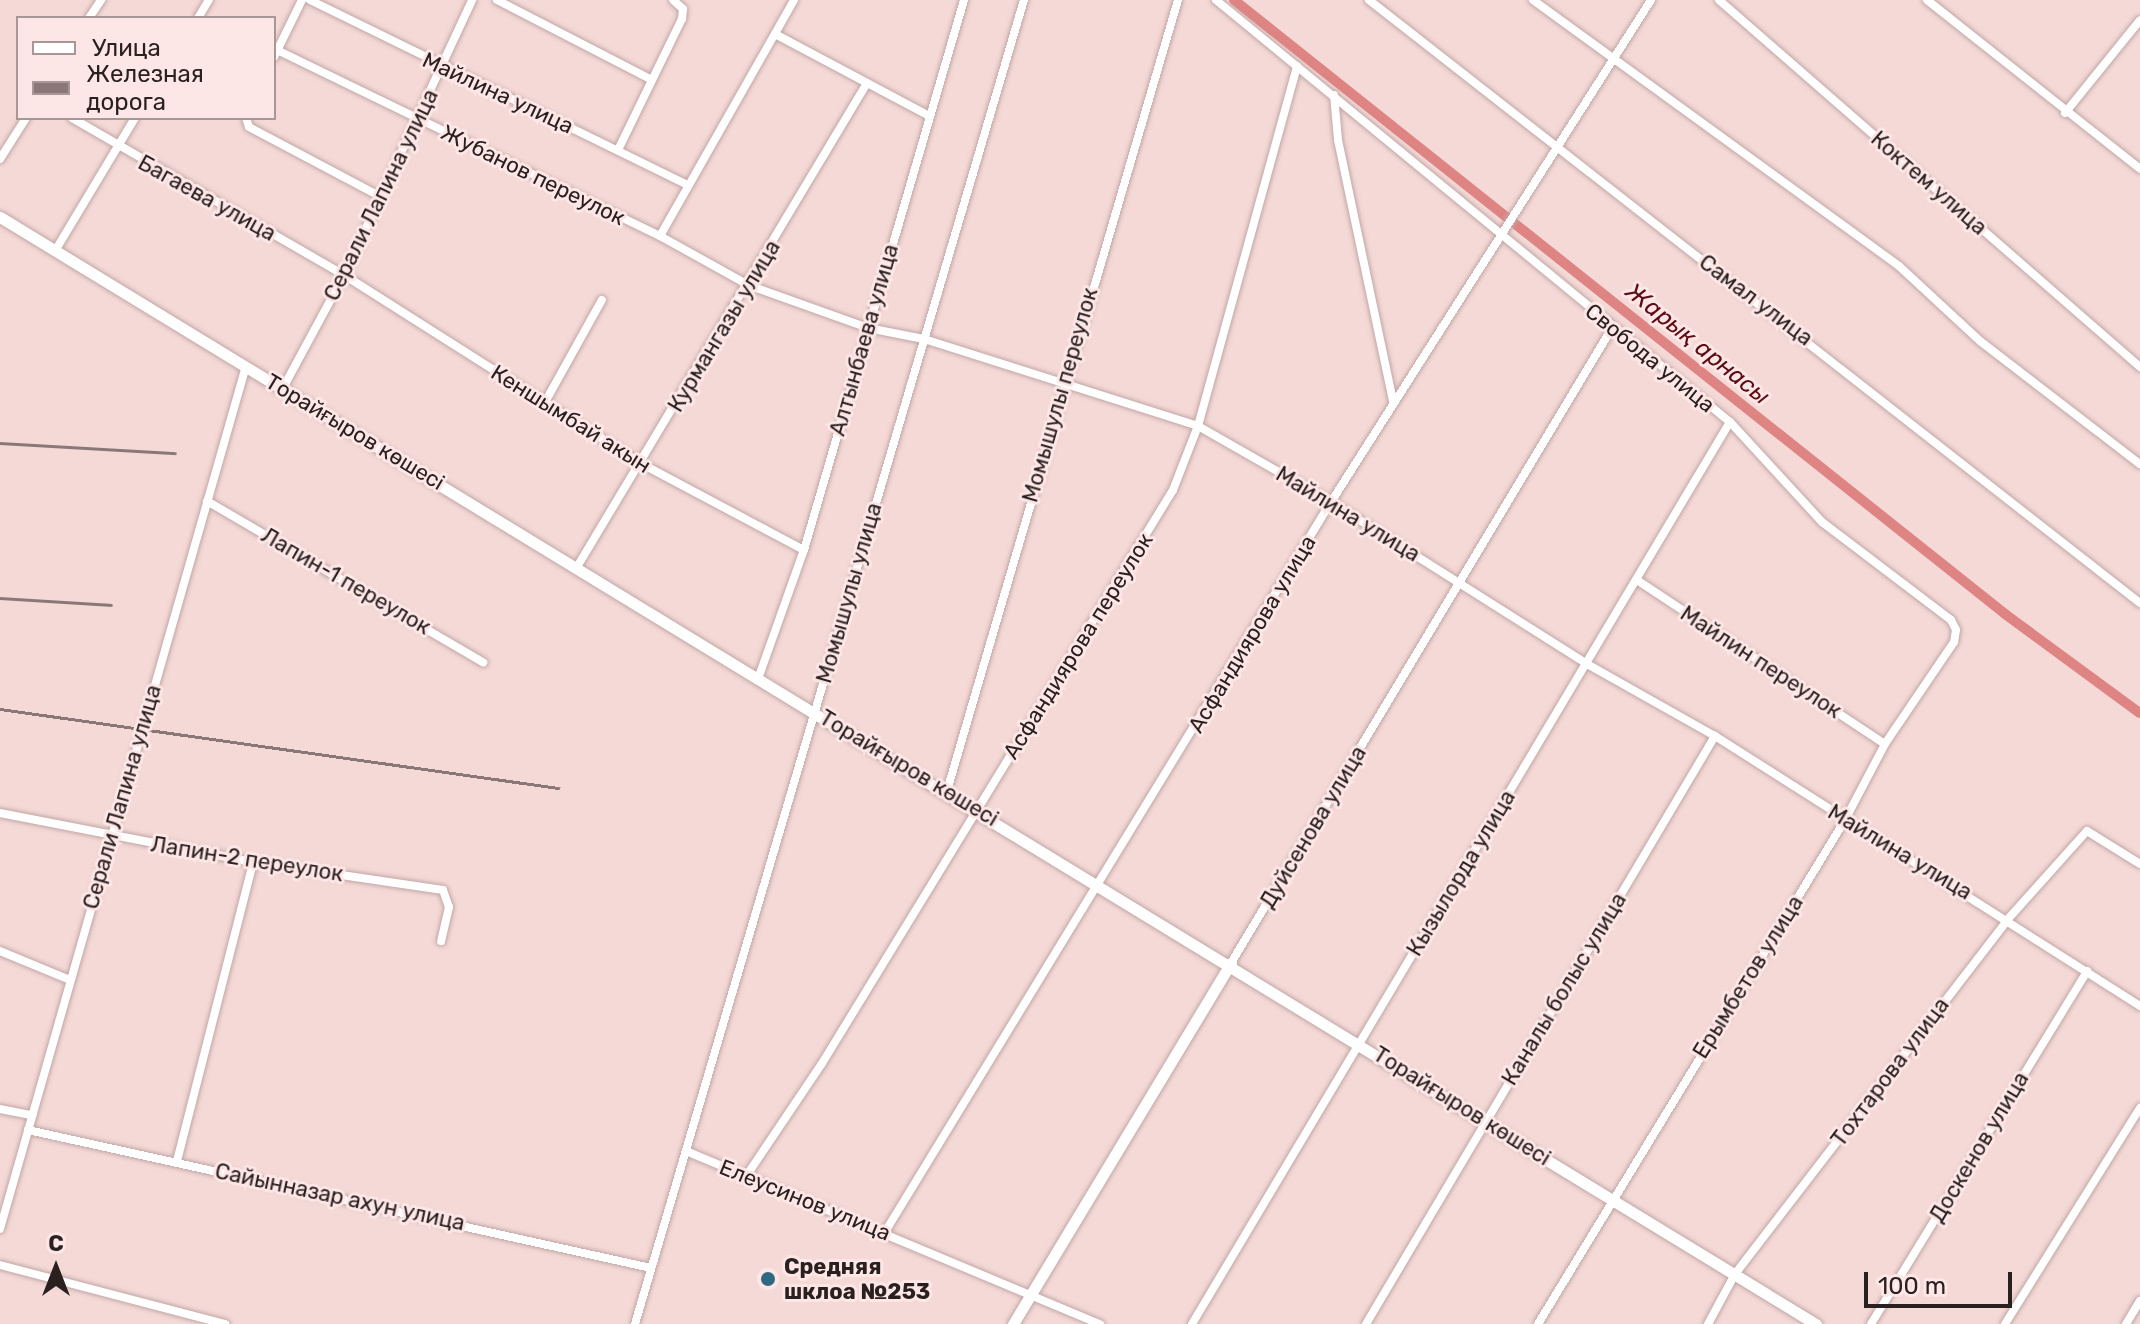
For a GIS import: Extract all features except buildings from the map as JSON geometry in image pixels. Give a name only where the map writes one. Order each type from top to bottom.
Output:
[{"type":"street","points":[[276,54],[302,0]]},
{"type":"street","name":"Майлина улица","points":[[310,0],[442,69],[687,185]]},
{"type":"street","name":"Серали Лапина улица","points":[[283,388],[344,275],[472,0]]},
{"type":"street","points":[[497,0],[652,80]]},
{"type":"street","points":[[618,150],[682,19],[683,9],[673,0]]},
{"type":"street","points":[[660,236],[794,0]]},
{"type":"street","name":"Алтынбаева улица","points":[[758,679],[804,550],[964,0]]},
{"type":"street","name":"Момышулы улица","points":[[635,1324],[1024,0]]},
{"type":"street","name":"Момышулы переулок","points":[[947,791],[1062,383],[1178,0]]},
{"type":"street","name":"Свобода улица","points":[[1216,0],[1334,95],[1498,235],[1730,422],[1822,522],[1951,620],[1956,630]]},
{"type":"street","name":"Самал улица","points":[[1369,0],[2140,603]]},
{"type":"street","points":[[1533,0],[1899,266],[1980,341],[2140,464]]},
{"type":"street","name":"Асфандиярова улица","points":[[885,1232],[1101,884],[1393,402],[1547,157],[1651,0]]},
{"type":"street","name":"Коктем улица","points":[[1719,0],[2140,367]]},
{"type":"street","points":[[1927,0],[2065,113],[2140,169]]},
{"type":"street","points":[[2065,113],[2140,20]]},
{"type":"street","points":[[775,34],[929,116]]},
{"type":"street","name":"Жубанов переулок","points":[[276,54],[660,236]]},
{"type":"street","name":"Асфандиярова переулок","points":[[747,1175],[821,1065],[976,808],[1132,563],[1173,490],[1198,426],[1297,66]]},
{"type":"street","name":"Курмангазы улица","points":[[577,567],[642,464],[867,83]]},
{"type":"street","points":[[1334,95],[1338,140],[1393,402]]},
{"type":"street","points":[[0,159],[25,120]]},
{"type":"street","name":"Багаева улица","points":[[75,120],[117,147],[344,275]]},
{"type":"street","points":[[55,251],[134,120]]},
{"type":"street","points":[[246,120],[249,127],[381,197]]},
{"type":"street","name":"Торайғыров көшесі","points":[[0,217],[1231,963],[1816,1324]]},
{"type":"street","name":"Майлина улица","points":[[660,236],[748,285],[868,328],[924,339],[1198,426],[1331,502],[1587,664],[1715,736],[1845,820],[1985,903],[2140,1006]]},
{"type":"street","name":"Кеншымбай акын","points":[[344,275],[642,464],[804,550]]},
{"type":"street","points":[[544,404],[602,300]]},
{"type":"street","name":"Дуйсенова улица","points":[[1013,1324],[1026,1295],[1231,963],[1612,328]]},
{"type":"street","name":"Серали Лапина улица","points":[[0,1229],[246,366]]},
{"type":"street","name":"Кызылорда улица","points":[[1192,1324],[1730,422]]},
{"type":"street","name":"Лапин-1 переулок","points":[[207,501],[483,662]]},
{"type":"street","name":"Майлин переулок","points":[[1637,580],[1885,744]]},
{"type":"street","name":"Ерымбетов улица","points":[[1538,1324],[1845,820],[1885,744],[1954,642],[1956,630]]},
{"type":"street","name":"Каналы болыс улица","points":[[1366,1324],[1715,736]]},
{"type":"street","name":"Лапин-2 переулок","points":[[0,813],[253,862],[443,890],[449,907],[441,941]]},
{"type":"street","name":"Тохтарова улица","points":[[1708,1324],[1735,1274],[2008,919],[2087,831],[2140,864]]},
{"type":"street","points":[[177,1161],[253,862]]},
{"type":"street","points":[[0,951],[70,980]]},
{"type":"street","name":"Доскенов улица","points":[[1871,1324],[2087,971]]},
{"type":"street","points":[[2005,1324],[2140,1108]]},
{"type":"street","points":[[0,1109],[32,1115]]},
{"type":"street","name":"Сайынназар ахун улица","points":[[28,1130],[651,1268]]},
{"type":"street","name":"Елеусинов улица","points":[[686,1151],[1100,1324]]},
{"type":"street","points":[[0,1265],[225,1324]]},
{"type":"street","points":[[2126,1324],[2140,1301]]},
{"type":"waterway","name":"Жарық арнасы","points":[[1234,0],[2005,614],[2140,713]]},
{"type":"railway","points":[[0,443],[175,453]]},
{"type":"railway","points":[[0,598],[111,605]]},
{"type":"railway","points":[[0,709],[558,788]]},
{"type":"place","name":"Средняя шклоа №253","points":[[768,1279]]}]
